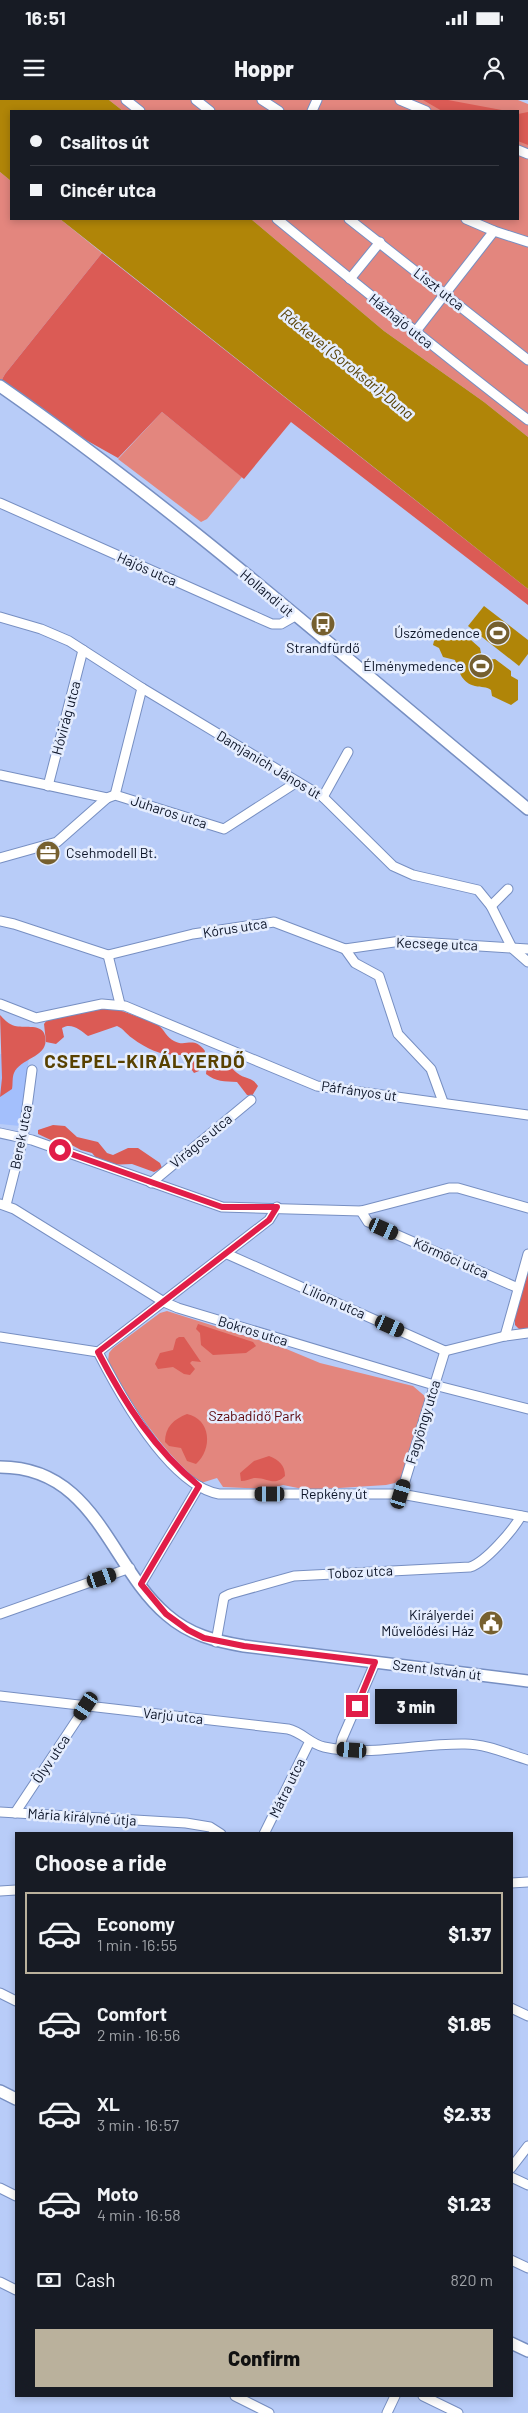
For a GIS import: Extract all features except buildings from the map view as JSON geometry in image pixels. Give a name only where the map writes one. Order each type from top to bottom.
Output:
[{"type":"street","points":[[126,100],[139,110]]},
{"type":"street","points":[[196,100],[209,110]]},
{"type":"street","points":[[262,100],[277,110]]},
{"type":"street","points":[[402,101],[424,110]]},
{"type":"street","name":"Házhajó utca","points":[[278,220],[390,313],[416,331],[431,346],[528,420]]},
{"type":"street","name":"Liszt utca","points":[[350,220],[446,293],[528,360]]},
{"type":"street","points":[[468,220],[494,231],[528,241]]},
{"type":"street","points":[[416,331],[494,231]]},
{"type":"street","points":[[350,279],[380,242]]},
{"type":"street","name":"Hollandi út","points":[[0,386],[88,449],[528,808]]},
{"type":"street","name":"Hajós utca","points":[[0,503],[272,624],[281,624],[294,616]]},
{"type":"street","name":"Damjanich János út","points":[[0,617],[41,629],[83,650],[142,688],[323,797],[393,866],[413,875],[478,890],[491,906],[512,948],[528,962]]},
{"type":"street","name":"Hóvirág utca","points":[[48,786],[83,650]]},
{"type":"street","points":[[0,858],[56,842],[111,796],[142,688]]},
{"type":"street","points":[[323,797],[348,752]]},
{"type":"street","name":"Juharos utca","points":[[0,775],[48,786],[111,796],[224,829],[297,782]]},
{"type":"street","points":[[491,906],[508,889]]},
{"type":"street","points":[[0,921],[108,955],[120,1004]]},
{"type":"street","name":"Kórus utca","points":[[108,955],[193,934],[274,922],[345,949],[355,963],[379,976],[398,1034],[431,1069],[443,1102]]},
{"type":"street","name":"Kecsege utca","points":[[345,949],[401,941],[528,949]]},
{"type":"street","name":"Páfrányos út","points":[[0,1004],[36,1018],[102,1004],[120,1004],[316,1086],[528,1115]]},
{"type":"street","name":"Berek utca","points":[[3,1204],[23,1138],[32,1070]]},
{"type":"street","name":"Virágos utca","points":[[151,1183],[251,1100]]},
{"type":"street","points":[[0,1133],[23,1138],[222,1207],[277,1207],[361,1211],[449,1188],[467,1190],[528,1208]]},
{"type":"street","name":"Bokros utca","points":[[3,1204],[164,1302],[199,1315],[434,1385],[528,1409]]},
{"type":"street","points":[[0,1337],[98,1352],[269,1220],[277,1207]]},
{"type":"street","name":"Körmöci utca","points":[[361,1211],[368,1222],[518,1288]]},
{"type":"street","name":"Liliom utca","points":[[227,1254],[445,1351]]},
{"type":"street","points":[[505,1336],[528,1254]]},
{"type":"street","points":[[445,1351],[505,1336],[528,1333]]},
{"type":"street","name":"Fagyöngy utca","points":[[401,1494],[445,1351]]},
{"type":"street","name":"Repkény út","points":[[98,1352],[123,1400],[146,1432],[170,1461],[208,1492],[219,1494],[401,1494],[524,1516]]},
{"type":"street","name":"Szent István út","points":[[0,1467],[13,1467],[32,1473],[49,1479],[68,1491],[96,1518],[158,1606],[177,1623],[216,1642],[528,1681]]},
{"type":"street","points":[[141,1584],[199,1486]]},
{"type":"street","name":"Toboz utca","points":[[216,1642],[222,1603],[224,1597],[230,1594],[294,1576],[470,1567],[484,1559],[524,1516]]},
{"type":"street","points":[[0,1614],[130,1568]]},
{"type":"street","points":[[340,1749],[342,1739],[375,1662]]},
{"type":"street","name":"Varjú utca","points":[[0,1696],[288,1729],[301,1733],[310,1741],[322,1747],[364,1751],[465,1744],[528,1760]]},
{"type":"street","name":"Ölyv utca","points":[[15,1813],[86,1706]]},
{"type":"street","name":"Mátra utca","points":[[265,1832],[310,1741]]},
{"type":"street","name":"Mária királyné útja","points":[[0,1812],[186,1823],[210,1827],[218,1832]]},
{"type":"street","points":[[513,1883],[528,1882]]},
{"type":"street","points":[[0,1891],[15,1890]]},
{"type":"street","points":[[0,1993],[15,2000]]},
{"type":"street","points":[[513,2009],[528,2016]]},
{"type":"street","points":[[0,2092],[15,2100]]},
{"type":"street","points":[[513,2165],[528,2146]]},
{"type":"street","points":[[513,2178],[528,2185]]},
{"type":"street","points":[[0,2188],[15,2196]]},
{"type":"street","points":[[513,2261],[528,2268]]},
{"type":"street","points":[[0,2282],[15,2290]]},
{"type":"street","points":[[513,2343],[528,2351]]},
{"type":"street","points":[[237,2397],[269,2413]]},
{"type":"street","points":[[387,2413],[395,2397]]},
{"type":"street","points":[[425,2397],[458,2413]]},
{"type":"shaded area","points":[[423,100],[448,100],[502,110],[472,110],[440,110]]},
{"type":"shaded area","points":[[528,112],[528,145],[519,141],[519,114]]},
{"type":"shaded area","points":[[102,253],[528,589],[528,605],[291,422],[244,479],[162,412],[118,458],[77,435],[0,383],[5,374]]},
{"type":"shaded area","points":[[96,1008],[112,1008],[130,1014],[158,1025],[169,1038],[178,1043],[193,1043],[201,1046],[205,1051],[199,1071],[194,1073],[189,1066],[188,1059],[183,1055],[162,1053],[150,1049],[117,1026],[88,1036],[76,1028],[65,1026],[62,1028],[64,1037],[56,1044],[46,1042],[44,1024],[47,1020]]},
{"type":"shaded area","points":[[0,1015],[7,1022],[18,1027],[39,1028],[44,1033],[46,1041],[40,1052],[18,1068],[13,1075],[12,1089],[0,1097],[2,1078]]},
{"type":"shaded area","points":[[0,1054],[29,1057],[20,1126],[0,1124]]},
{"type":"shaded area","points":[[221,1058],[237,1073],[256,1083],[258,1086],[252,1096],[247,1095],[237,1082],[217,1080],[206,1074],[207,1068]]},
{"type":"shaded area","points":[[53,1125],[65,1126],[77,1137],[98,1142],[107,1153],[113,1155],[128,1148],[138,1148],[160,1163],[162,1168],[154,1172],[132,1164],[108,1165],[98,1160],[92,1153],[81,1150],[64,1141],[55,1142],[38,1134],[38,1130]]},
{"type":"shaded area","points":[[528,1270],[528,1330],[519,1329],[515,1325],[515,1318]]},
{"type":"shaded area","points":[[198,1324],[253,1342],[256,1346],[246,1353],[213,1355],[201,1345],[200,1333],[196,1329]]},
{"type":"shaded area","points":[[184,1337],[201,1362],[192,1361],[190,1363],[195,1369],[190,1375],[184,1374],[173,1367],[158,1369],[155,1364],[160,1353],[173,1350],[176,1339]]},
{"type":"shaded area","points":[[187,1414],[201,1422],[207,1435],[205,1451],[196,1464],[187,1461],[181,1448],[169,1446],[165,1442],[165,1437],[171,1424]]},
{"type":"shaded area","points":[[269,1456],[281,1463],[285,1476],[277,1481],[254,1478],[241,1481],[240,1473],[254,1461]]},
{"type":"green space","points":[[109,100],[518,100],[528,104],[528,437],[484,402],[384,331],[252,220],[519,220],[519,110],[122,110]]},
{"type":"green space","points":[[0,172],[10,180],[10,220],[61,220],[102,253],[5,374],[0,383]]},
{"type":"green space","points":[[162,412],[242,477],[207,519],[201,522],[118,459]]},
{"type":"green space","name":"Szabadidő Park","points":[[167,1311],[284,1348],[320,1363],[413,1386],[427,1398],[401,1478],[395,1483],[386,1485],[308,1490],[283,1485],[268,1489],[223,1487],[217,1478],[201,1483],[160,1442],[137,1410],[108,1361],[109,1353],[113,1348],[160,1313]]},
{"type":"water","points":[[0,100],[109,100],[122,110],[10,110],[10,180],[0,172]]},
{"type":"water","name":"Ráckevei (Soroksári)-Duna","points":[[61,220],[252,220],[384,331],[484,402],[528,437],[528,589]]},
{"type":"water","name":"Úszómedence","points":[[484,606],[528,640],[528,654],[519,666],[468,626]]},
{"type":"water","name":"Élménymedence","points":[[450,629],[463,633],[480,648],[482,658],[487,660],[495,659],[511,671],[511,676],[518,680],[518,700],[511,705],[492,696],[491,690],[471,685],[464,680],[455,660],[443,657],[439,648],[433,645],[435,637]]},
{"type":"place","name":"Strandfürdő","points":[[323,624]]},
{"type":"place","name":"Úszómedence","points":[[498,633]]},
{"type":"place","name":"Élménymedence","points":[[481,666]]},
{"type":"place","name":"Csehmodell Bt.","points":[[48,853]]},
{"type":"place","name":"Királyerdei Művelődési Ház","points":[[491,1623]]},
{"type":"district","name":"CSEPEL-KIRÁLYERDŐ","points":[[145,1061]]},
{"type":"route","points":[[60,1150],[222,1207],[277,1207],[269,1220],[98,1352],[132,1414],[170,1461],[199,1486],[141,1584],[150,1597],[177,1623],[204,1638],[216,1642],[375,1662],[372,1674],[357,1706]]}]
